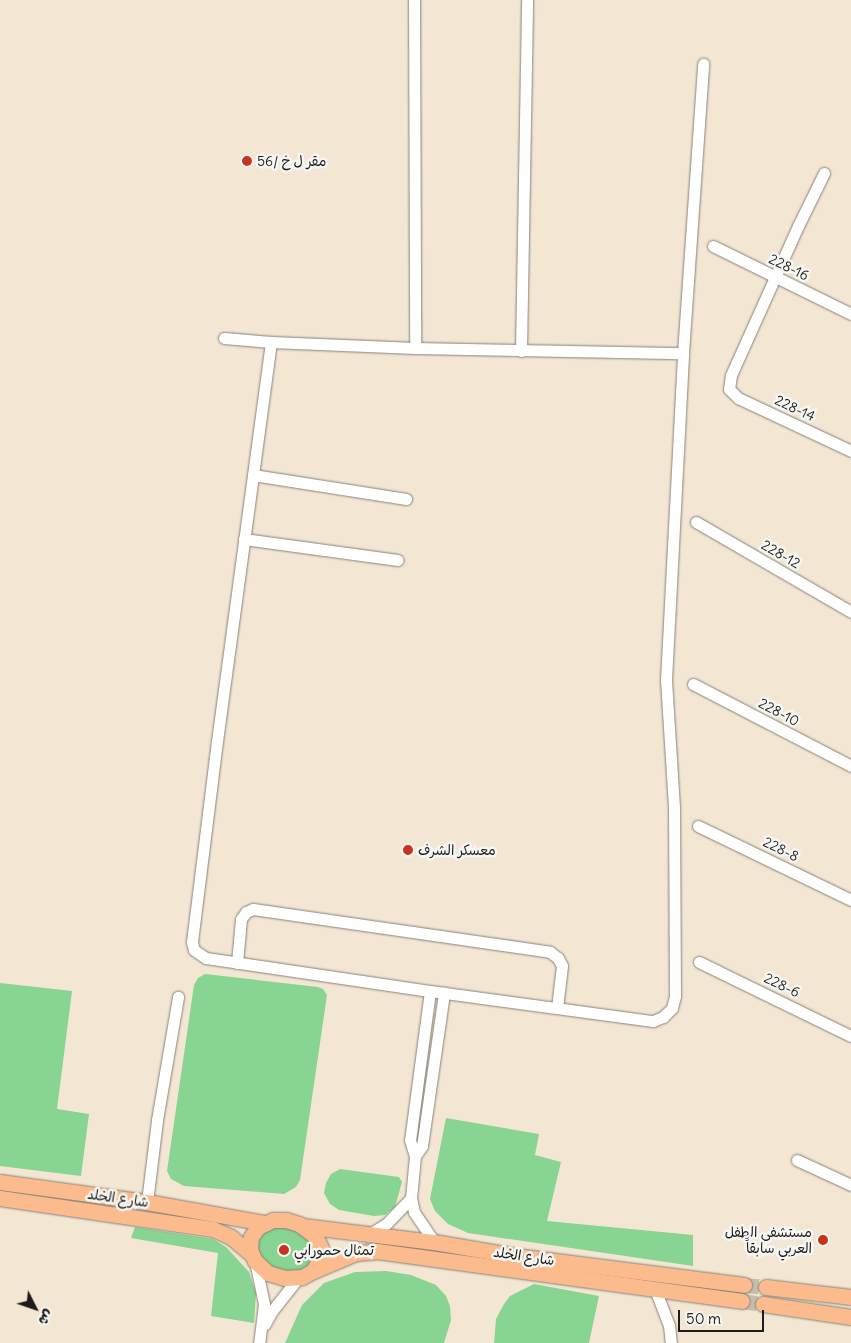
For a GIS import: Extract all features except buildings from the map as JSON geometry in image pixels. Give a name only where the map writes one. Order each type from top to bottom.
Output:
[{"type":"main road","name":"شارع الخلد","points":[[0,1182],[147,1202],[265,1223]]},
{"type":"main road","name":"شارع الخلد","points":[[0,1198],[212,1229],[231,1236],[253,1258]]},
{"type":"main road","points":[[286,1220],[303,1226],[316,1237],[321,1248],[320,1261],[313,1271],[298,1278],[285,1278],[272,1275],[253,1258],[251,1238],[255,1230],[265,1223],[286,1220]]},
{"type":"main road","name":"شارع الخلد","points":[[303,1226],[434,1242],[514,1263],[656,1289],[742,1301]]},
{"type":"main road","name":"شارع الخلد","points":[[313,1271],[356,1253],[376,1252],[744,1285]]},
{"type":"main road","points":[[766,1287],[851,1297]]},
{"type":"main road","points":[[764,1304],[851,1317]]},
{"type":"street","points":[[414,0],[415,348]]},
{"type":"street","points":[[520,351],[527,0]]},
{"type":"street","points":[[271,342],[192,942],[194,950],[201,956],[237,963],[653,1021],[668,1013],[674,1002],[674,807],[666,680],[683,353],[703,64]]},
{"type":"street","points":[[776,277],[824,173]]},
{"type":"street","name":"228-16","points":[[713,246],[851,314]]},
{"type":"street","name":"228-14","points":[[776,277],[731,375],[729,389],[738,398],[851,451]]},
{"type":"street","points":[[224,338],[271,342],[415,348],[683,353]]},
{"type":"street","points":[[253,475],[406,499]]},
{"type":"street","name":"228-12","points":[[696,522],[851,612]]},
{"type":"street","points":[[244,539],[398,560]]},
{"type":"street","name":"228-10","points":[[693,684],[851,766]]},
{"type":"street","name":"228-8","points":[[698,826],[851,900]]},
{"type":"street","points":[[237,963],[242,919],[246,912],[253,908],[550,952],[558,958],[562,966],[557,1008]]},
{"type":"street","name":"228-6","points":[[699,962],[851,1036]]},
{"type":"street","points":[[415,1156],[410,1147],[410,1140],[430,991]]},
{"type":"street","points":[[434,1242],[414,1212],[411,1198],[415,1156],[422,1146],[444,993]]},
{"type":"street","points":[[147,1202],[178,997]]},
{"type":"street","points":[[797,1160],[851,1185]]},
{"type":"street","points":[[370,1234],[386,1224],[411,1198]]},
{"type":"street","points":[[253,1258],[264,1304],[260,1339]]},
{"type":"street","points":[[260,1339],[272,1311],[298,1278]]},
{"type":"street","points":[[656,1289],[669,1325],[671,1343]]},
{"type":"green space","points":[[205,974],[318,987],[323,989],[327,995],[300,1180],[296,1187],[284,1194],[184,1186],[171,1179],[167,1171],[194,985],[198,978]]},
{"type":"green space","points":[[0,983],[72,991],[57,1109],[89,1114],[81,1176],[0,1166]]},
{"type":"green space","points":[[446,1118],[539,1134],[535,1155],[561,1162],[547,1221],[693,1235],[693,1266],[468,1233],[448,1224],[435,1211],[430,1199]]},
{"type":"green space","points":[[340,1169],[399,1177],[402,1182],[395,1207],[385,1215],[374,1216],[339,1210],[330,1204],[324,1193],[326,1183],[331,1174]]},
{"type":"green space","points":[[271,1226],[292,1227],[311,1242],[314,1255],[310,1265],[295,1273],[267,1266],[258,1256],[257,1236]]},
{"type":"green space","points":[[135,1227],[213,1239],[226,1247],[249,1272],[256,1293],[254,1323],[211,1316],[218,1253],[131,1238]]},
{"type":"green space","points":[[386,1271],[411,1275],[436,1285],[446,1296],[450,1306],[451,1320],[444,1343],[285,1343],[302,1305],[324,1283],[355,1272]]},
{"type":"green space","points":[[534,1284],[599,1296],[589,1343],[494,1343],[496,1319],[504,1304],[510,1296]]},
{"type":"tunnel","points":[[744,1285],[766,1287]]},
{"type":"tunnel","points":[[742,1301],[763,1304]]},
{"type":"place","name":"مقر ل خ /56","points":[[247,161]]},
{"type":"place","name":"معسكر الشرف","points":[[408,850]]},
{"type":"place","name":"مستشفى الطفل العربي سابقاً","points":[[823,1240]]},
{"type":"place","name":"تمثال حمورابي","points":[[284,1250]]}]
